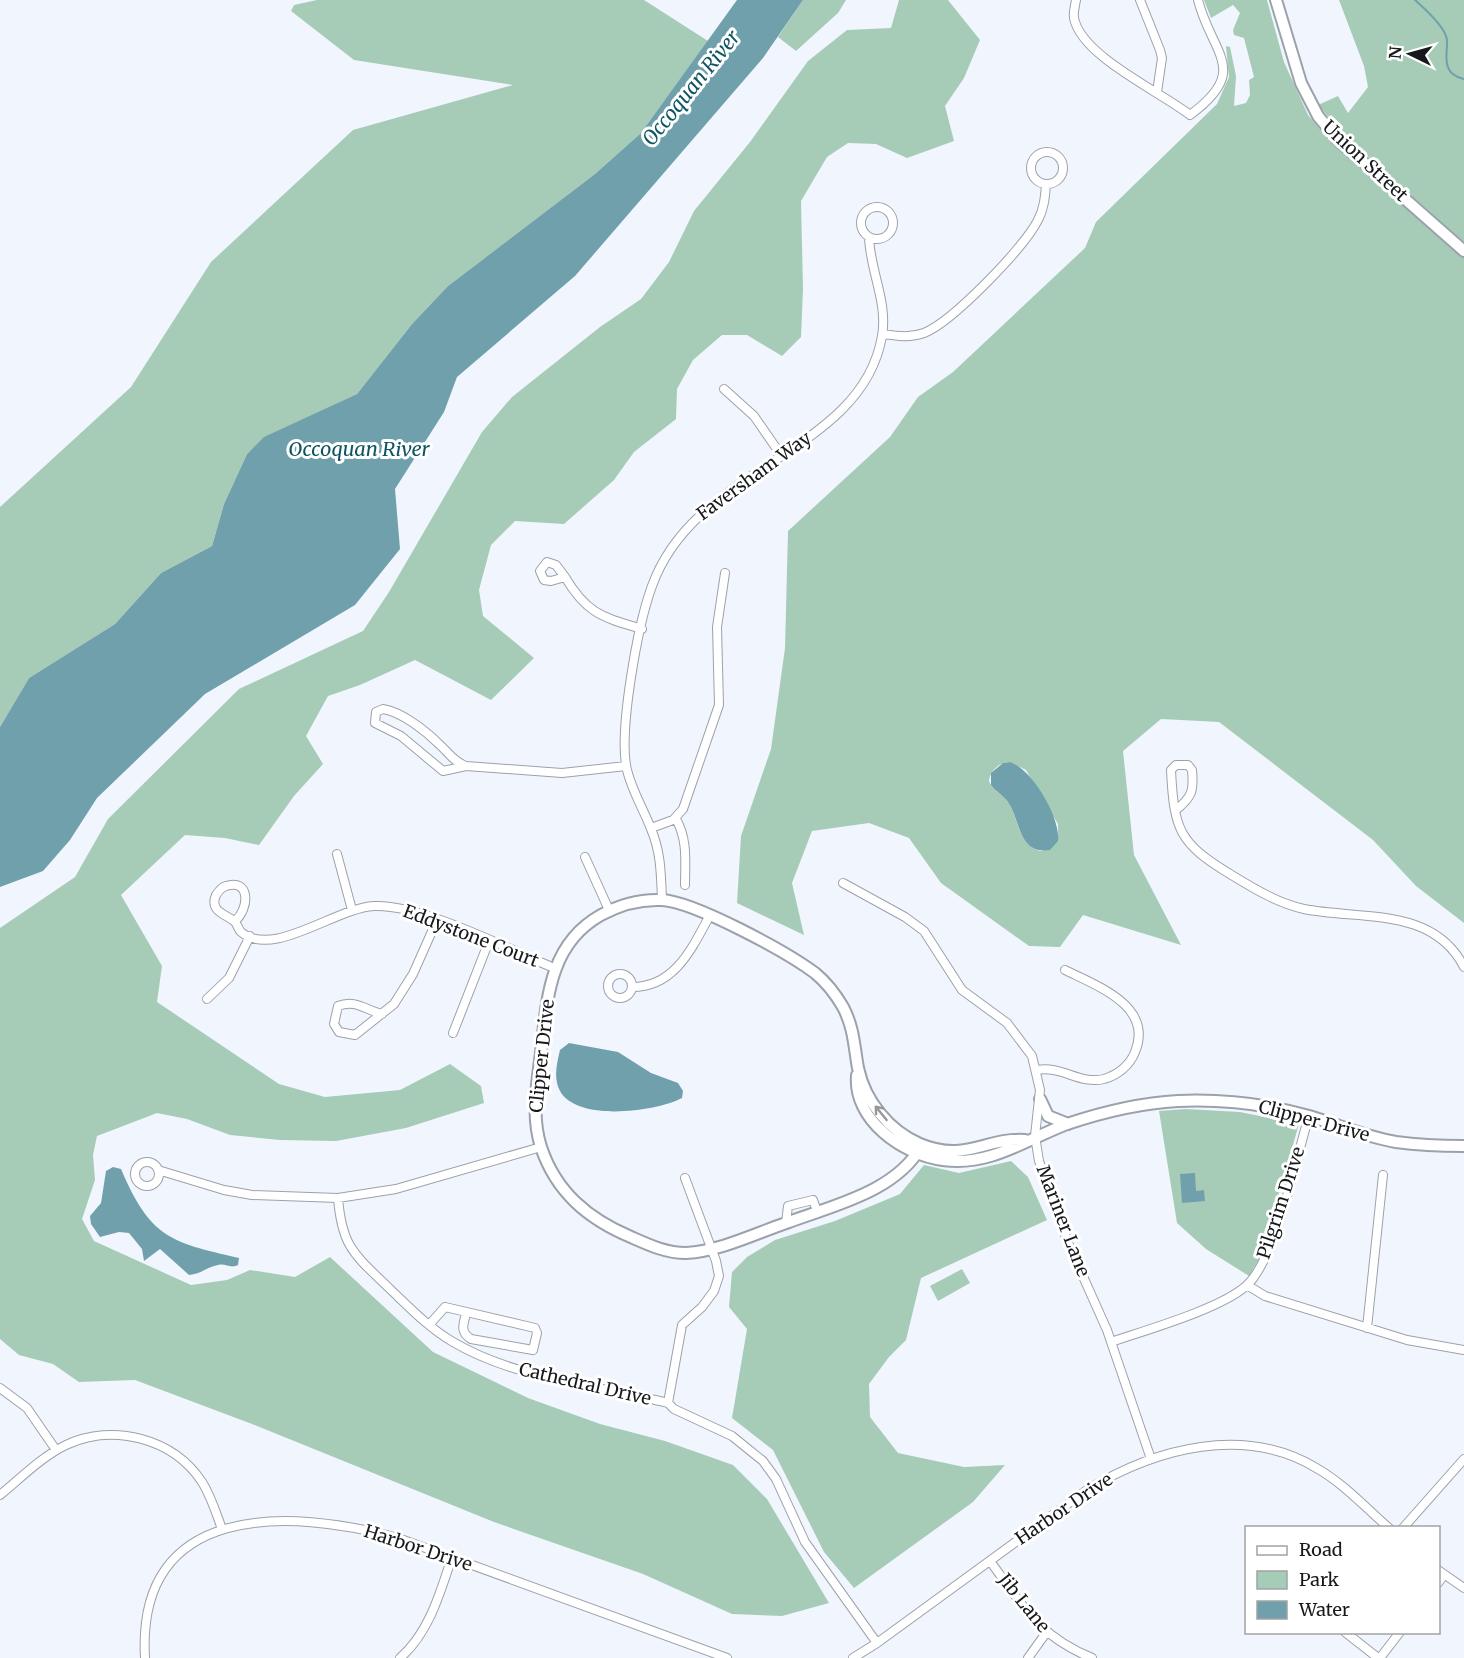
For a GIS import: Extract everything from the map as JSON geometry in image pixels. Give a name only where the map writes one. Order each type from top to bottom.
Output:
[{"type":"street","points":[[1076,0],[1074,20],[1084,38],[1112,64],[1190,115],[1210,99],[1223,74],[1222,57],[1198,0]]},
{"type":"street","points":[[1140,0],[1160,50],[1157,92]]},
{"type":"street","name":"Union Street","points":[[1276,0],[1300,83],[1318,116],[1338,139],[1464,251]]},
{"type":"street","points":[[1047,151],[1057,154],[1064,168],[1060,178],[1046,184],[1036,180],[1031,165],[1037,154],[1047,151]]},
{"type":"street","points":[[883,334],[900,337],[921,334],[939,325],[966,302],[1034,228],[1044,204],[1046,184]]},
{"type":"street","name":"Faversham Way","points":[[662,900],[662,866],[651,828],[636,797],[626,766],[624,734],[652,585],[679,537],[709,505],[836,417],[853,401],[868,379],[883,334],[883,304],[869,237],[861,229],[863,213],[872,207],[883,207],[891,215],[891,230],[884,238],[869,237]]},
{"type":"street","points":[[724,389],[754,416],[781,454]]},
{"type":"street","points":[[651,828],[675,819],[683,809],[717,715],[717,627],[725,573]]},
{"type":"street","points":[[565,577],[578,598],[594,613],[642,629]]},
{"type":"street","points":[[466,765],[447,772],[439,769],[416,747],[375,723],[376,712],[388,710],[414,724],[454,760],[466,765],[562,773],[626,766]]},
{"type":"street","points":[[1176,810],[1189,800],[1194,790],[1192,770],[1188,765],[1176,765],[1171,770],[1176,810],[1179,830],[1199,855],[1256,890],[1302,908],[1411,923],[1444,941],[1464,967]]},
{"type":"street","points":[[675,819],[681,828],[686,847],[685,885]]},
{"type":"street","points":[[337,854],[352,910]]},
{"type":"street","points":[[585,857],[609,910]]},
{"type":"street","name":"Mariner Lane","points":[[843,883],[905,917],[924,931],[955,982],[970,997],[1012,1028],[1032,1056],[1037,1070],[1040,1099],[1030,1138],[1059,1221],[1111,1342],[1151,1459]]},
{"type":"street","points":[[207,999],[229,978],[250,936],[241,932],[235,921],[220,914],[216,908],[214,901],[217,892],[225,886],[236,886],[244,891],[246,898],[246,907],[235,921]]},
{"type":"street","name":"Clipper Drive","points":[[920,1149],[906,1168],[885,1183],[817,1211],[711,1248],[685,1253],[671,1251],[606,1227],[570,1198],[557,1180],[541,1147],[537,1129],[535,1099],[554,968],[573,937],[609,910],[635,902],[662,900],[682,903],[710,915],[806,967],[822,980],[837,997],[850,1022],[855,1036],[858,1066],[867,1093],[877,1108],[898,1131],[920,1149],[945,1161],[972,1160],[1012,1150],[1030,1138],[1120,1109],[1181,1101],[1255,1104],[1309,1116],[1394,1142],[1464,1146]]},
{"type":"street","name":"Eddystone Court","points":[[250,936],[271,940],[291,937],[352,910],[389,907],[437,920],[554,968]]},
{"type":"street","points":[[632,987],[650,986],[671,973],[691,952],[710,915]]},
{"type":"street","points":[[382,1014],[369,1011],[353,1002],[345,1003],[339,1005],[334,1024],[339,1032],[356,1035],[382,1014],[405,989],[437,920]]},
{"type":"street","points":[[453,1032],[489,941]]},
{"type":"street","points":[[1037,1070],[1051,1068],[1083,1079],[1106,1078],[1122,1070],[1134,1054],[1138,1043],[1134,1016],[1122,1001],[1065,970]]},
{"type":"street","points":[[1040,1099],[1048,1116],[1068,1124]]},
{"type":"street","name":"Pilgrim Drive","points":[[1247,1285],[1257,1274],[1266,1256],[1309,1116]]},
{"type":"street","points":[[158,1170],[224,1190],[252,1195],[338,1198],[396,1190],[541,1147]]},
{"type":"street","points":[[1366,1328],[1383,1175]]},
{"type":"street","name":"Cathedral Drive","points":[[338,1198],[341,1228],[348,1246],[429,1325],[470,1351],[516,1369],[668,1403],[681,1326],[702,1307],[714,1291],[719,1276],[685,1178]]},
{"type":"street","points":[[1111,1342],[1227,1299],[1247,1285],[1265,1296],[1366,1328],[1407,1340],[1464,1350]]},
{"type":"street","points":[[429,1325],[445,1307],[466,1314],[535,1328],[537,1333],[533,1350],[471,1340],[462,1328],[466,1314]]},
{"type":"street","points":[[0,1388],[27,1408],[56,1450]]},
{"type":"street","points":[[668,1403],[674,1409],[732,1436],[763,1461],[776,1479],[805,1542],[878,1643]]},
{"type":"street","points":[[0,1495],[56,1450],[79,1440],[105,1435],[136,1437],[165,1448],[183,1461],[201,1481],[222,1529]]},
{"type":"street","name":"Harbor Drive","points":[[853,1658],[878,1643],[1087,1490],[1120,1471],[1177,1451],[1220,1445],[1270,1449],[1319,1469],[1388,1526]]},
{"type":"street","points":[[1404,1526],[1464,1459]]},
{"type":"street","name":"Harbor Drive","points":[[145,1658],[144,1622],[157,1581],[184,1548],[222,1529],[294,1522],[342,1526],[398,1538],[727,1658]]},
{"type":"street","points":[[400,1658],[418,1640],[429,1618],[452,1557]]},
{"type":"street","name":"Jib Lane","points":[[990,1561],[1046,1633],[1059,1643],[1092,1658]]},
{"type":"street","points":[[1442,1572],[1464,1588]]},
{"type":"street","points":[[1028,1658],[1046,1633]]},
{"type":"street","points":[[1348,1634],[1379,1658],[1398,1634]]},
{"type":"green space","points":[[317,0],[644,0],[708,41],[641,133],[595,174],[448,286],[412,324],[357,394],[264,438],[247,454],[224,504],[212,546],[161,573],[115,624],[29,678],[0,727],[0,507],[131,387],[211,262],[353,130],[513,85],[354,60],[291,11],[294,5]]},
{"type":"green space","points":[[803,0],[846,0],[838,13],[796,51],[778,37]]},
{"type":"green space","points":[[899,0],[948,0],[980,40],[964,78],[945,106],[954,141],[907,158],[876,144],[848,143],[827,157],[801,201],[803,289],[801,337],[782,356],[747,335],[722,335],[693,360],[677,389],[676,419],[634,452],[614,480],[564,524],[515,521],[491,545],[479,590],[483,616],[534,658],[491,700],[415,660],[360,685],[328,696],[306,736],[323,764],[294,796],[259,845],[225,838],[185,835],[121,895],[162,966],[157,1002],[279,1084],[325,1097],[400,1090],[450,1064],[481,1086],[484,1103],[406,1128],[336,1141],[280,1140],[230,1135],[187,1119],[157,1113],[97,1136],[93,1155],[95,1180],[82,1219],[94,1241],[191,1285],[227,1280],[250,1270],[295,1277],[330,1257],[433,1352],[528,1398],[600,1424],[665,1441],[733,1465],[767,1499],[829,1603],[782,1616],[732,1614],[643,1574],[494,1522],[252,1424],[135,1380],[79,1382],[53,1364],[19,1355],[0,1339],[0,928],[75,877],[108,819],[239,689],[363,631],[389,592],[482,432],[512,397],[600,327],[641,299],[669,262],[694,211],[750,142],[808,61],[847,30],[891,28]]},
{"type":"green space","points":[[1204,0],[1267,0],[1284,62],[1308,115],[1328,139],[1464,258],[1464,923],[1416,886],[1373,840],[1219,722],[1161,719],[1123,751],[1134,855],[1181,945],[1083,915],[1060,947],[1029,946],[941,883],[909,838],[869,823],[812,831],[792,883],[804,935],[737,903],[741,836],[771,749],[785,648],[788,531],[890,437],[918,397],[953,372],[1085,248],[1096,222],[1217,104],[1229,77],[1226,46],[1230,47],[1236,76],[1234,106],[1246,103],[1250,95],[1249,80],[1254,77],[1244,38],[1234,35],[1233,30],[1240,13],[1233,5],[1211,18]],"holes":[[[1010,762],[1026,770],[1058,824],[1058,841],[1042,851],[1028,844],[1008,802],[989,781],[993,770],[1003,763]]]},
{"type":"green space","points":[[1339,0],[1464,0],[1464,243],[1345,136],[1318,105],[1338,96],[1348,113],[1368,87],[1364,66]]},
{"type":"green space","points":[[1186,1109],[1240,1112],[1299,1124],[1261,1256],[1249,1276],[1206,1249],[1177,1223],[1159,1111]]},
{"type":"green space","points":[[1011,1161],[1028,1177],[1047,1220],[921,1278],[906,1340],[889,1357],[869,1384],[870,1417],[898,1453],[964,1467],[1005,1465],[973,1502],[854,1588],[824,1552],[773,1450],[732,1418],[747,1329],[729,1307],[732,1272],[747,1257],[775,1240],[835,1221],[900,1194],[924,1165],[959,1173]]},
{"type":"green space","points":[[962,1269],[970,1283],[938,1301],[930,1286]]},
{"type":"water","name":"Occoquan River","points":[[737,0],[803,0],[763,58],[575,276],[457,377],[444,412],[395,489],[400,549],[355,605],[205,694],[97,798],[70,840],[43,871],[0,887],[0,727],[29,678],[115,624],[161,573],[212,546],[224,504],[247,454],[264,437],[357,394],[412,324],[448,286],[595,174],[641,133]]},
{"type":"water","points":[[1010,762],[1019,766],[1036,784],[1050,808],[1058,831],[1058,841],[1050,850],[1040,850],[1026,842],[1008,802],[991,785],[991,773],[1003,763]]},
{"type":"water","points":[[569,1043],[618,1052],[651,1073],[678,1083],[683,1091],[682,1098],[654,1107],[617,1111],[599,1111],[569,1101],[560,1091],[556,1076],[560,1050]]},
{"type":"water","points":[[113,1167],[121,1169],[142,1209],[165,1233],[195,1247],[239,1258],[238,1265],[218,1265],[189,1275],[160,1249],[144,1261],[142,1249],[129,1233],[119,1232],[100,1237],[91,1224],[90,1216],[101,1203],[106,1171]]},
{"type":"water","points":[[1195,1173],[1196,1191],[1204,1190],[1205,1201],[1182,1203],[1180,1174]]},
{"type":"waterway","points":[[1415,0],[1441,26],[1447,40],[1447,65],[1455,76],[1464,79]]}]
